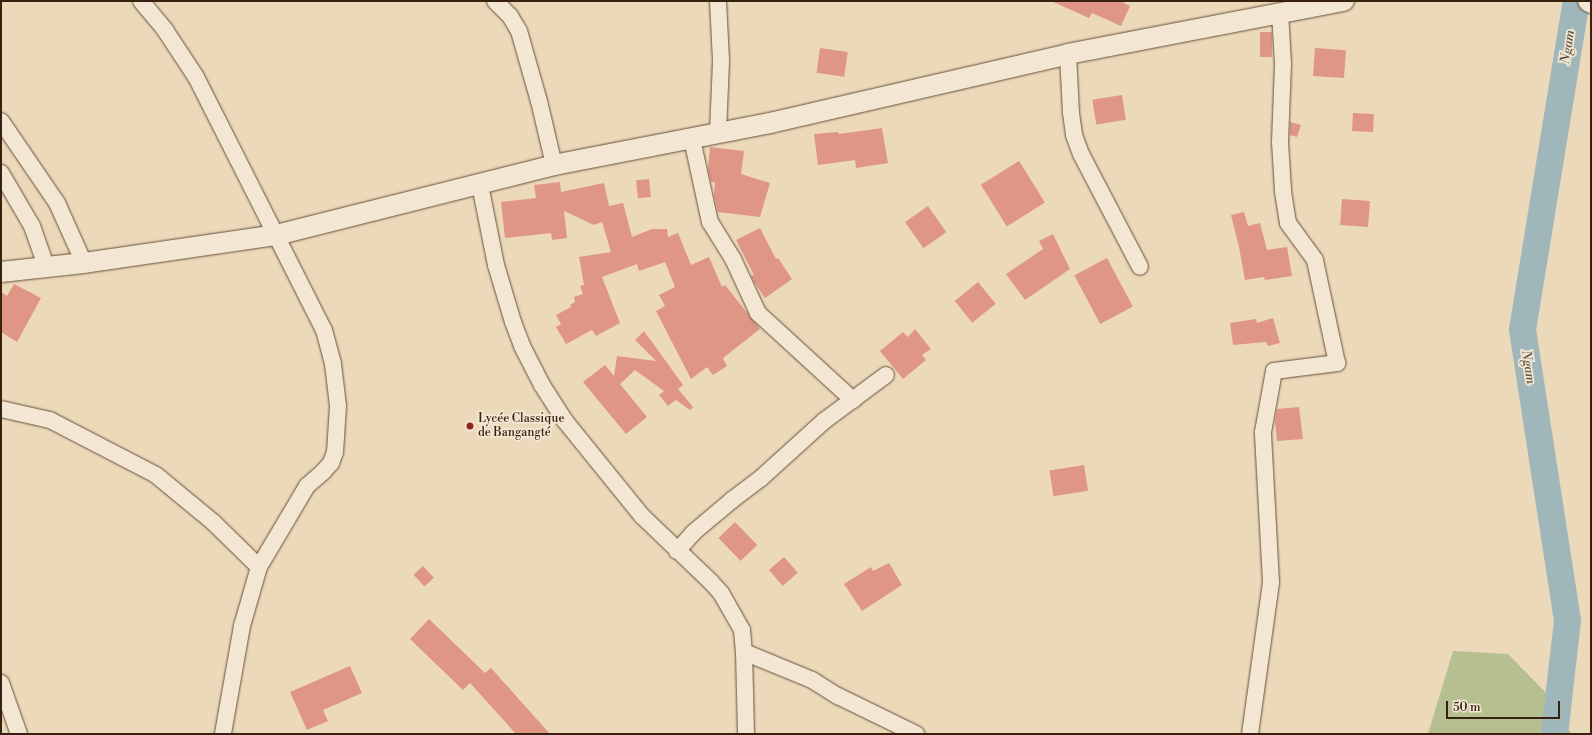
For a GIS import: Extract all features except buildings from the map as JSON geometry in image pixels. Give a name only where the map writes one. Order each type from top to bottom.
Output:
[{"type":"street","points":[[141,1],[165,30],[196,76],[324,330],[333,364],[338,406],[335,452],[331,462],[323,472],[307,486],[259,567],[242,626],[223,734]]},
{"type":"street","points":[[495,1],[510,16],[519,31],[539,101],[554,165]]},
{"type":"street","points":[[718,1],[721,61],[718,133]]},
{"type":"street","points":[[1,272],[84,263],[276,235],[480,185],[554,165],[770,123],[1068,54],[1280,12],[1344,1]]},
{"type":"street","points":[[1250,734],[1271,582],[1263,432],[1274,371],[1337,363],[1315,260],[1288,223],[1283,190],[1280,142],[1283,64],[1280,12]]},
{"type":"street","points":[[1068,54],[1071,113],[1074,135],[1081,154],[1140,267]]},
{"type":"street","points":[[1,121],[57,203],[84,263]]},
{"type":"street","points":[[692,139],[710,222],[733,259],[758,313],[853,400]]},
{"type":"street","points":[[1,173],[32,226],[46,266]]},
{"type":"street","points":[[480,185],[496,265],[513,322],[522,346],[542,385],[566,421],[596,461],[642,516],[721,593],[742,630],[746,734]]},
{"type":"street","points":[[677,550],[694,532],[760,479],[824,421],[886,375]]},
{"type":"street","points":[[1,409],[50,420],[156,476],[213,522],[259,567]]},
{"type":"street","points":[[744,652],[812,680],[838,696],[916,734]]},
{"type":"street","points":[[1,683],[19,734]]},
{"type":"green space","points":[[1453,651],[1508,654],[1555,702],[1571,734],[1428,734]]},
{"type":"waterway","name":"Ngam","points":[[1554,734],[1567,620],[1522,329],[1576,1]]},
{"type":"place","name":"Lycée Classique de Bangangté","points":[[470,426]]}]
